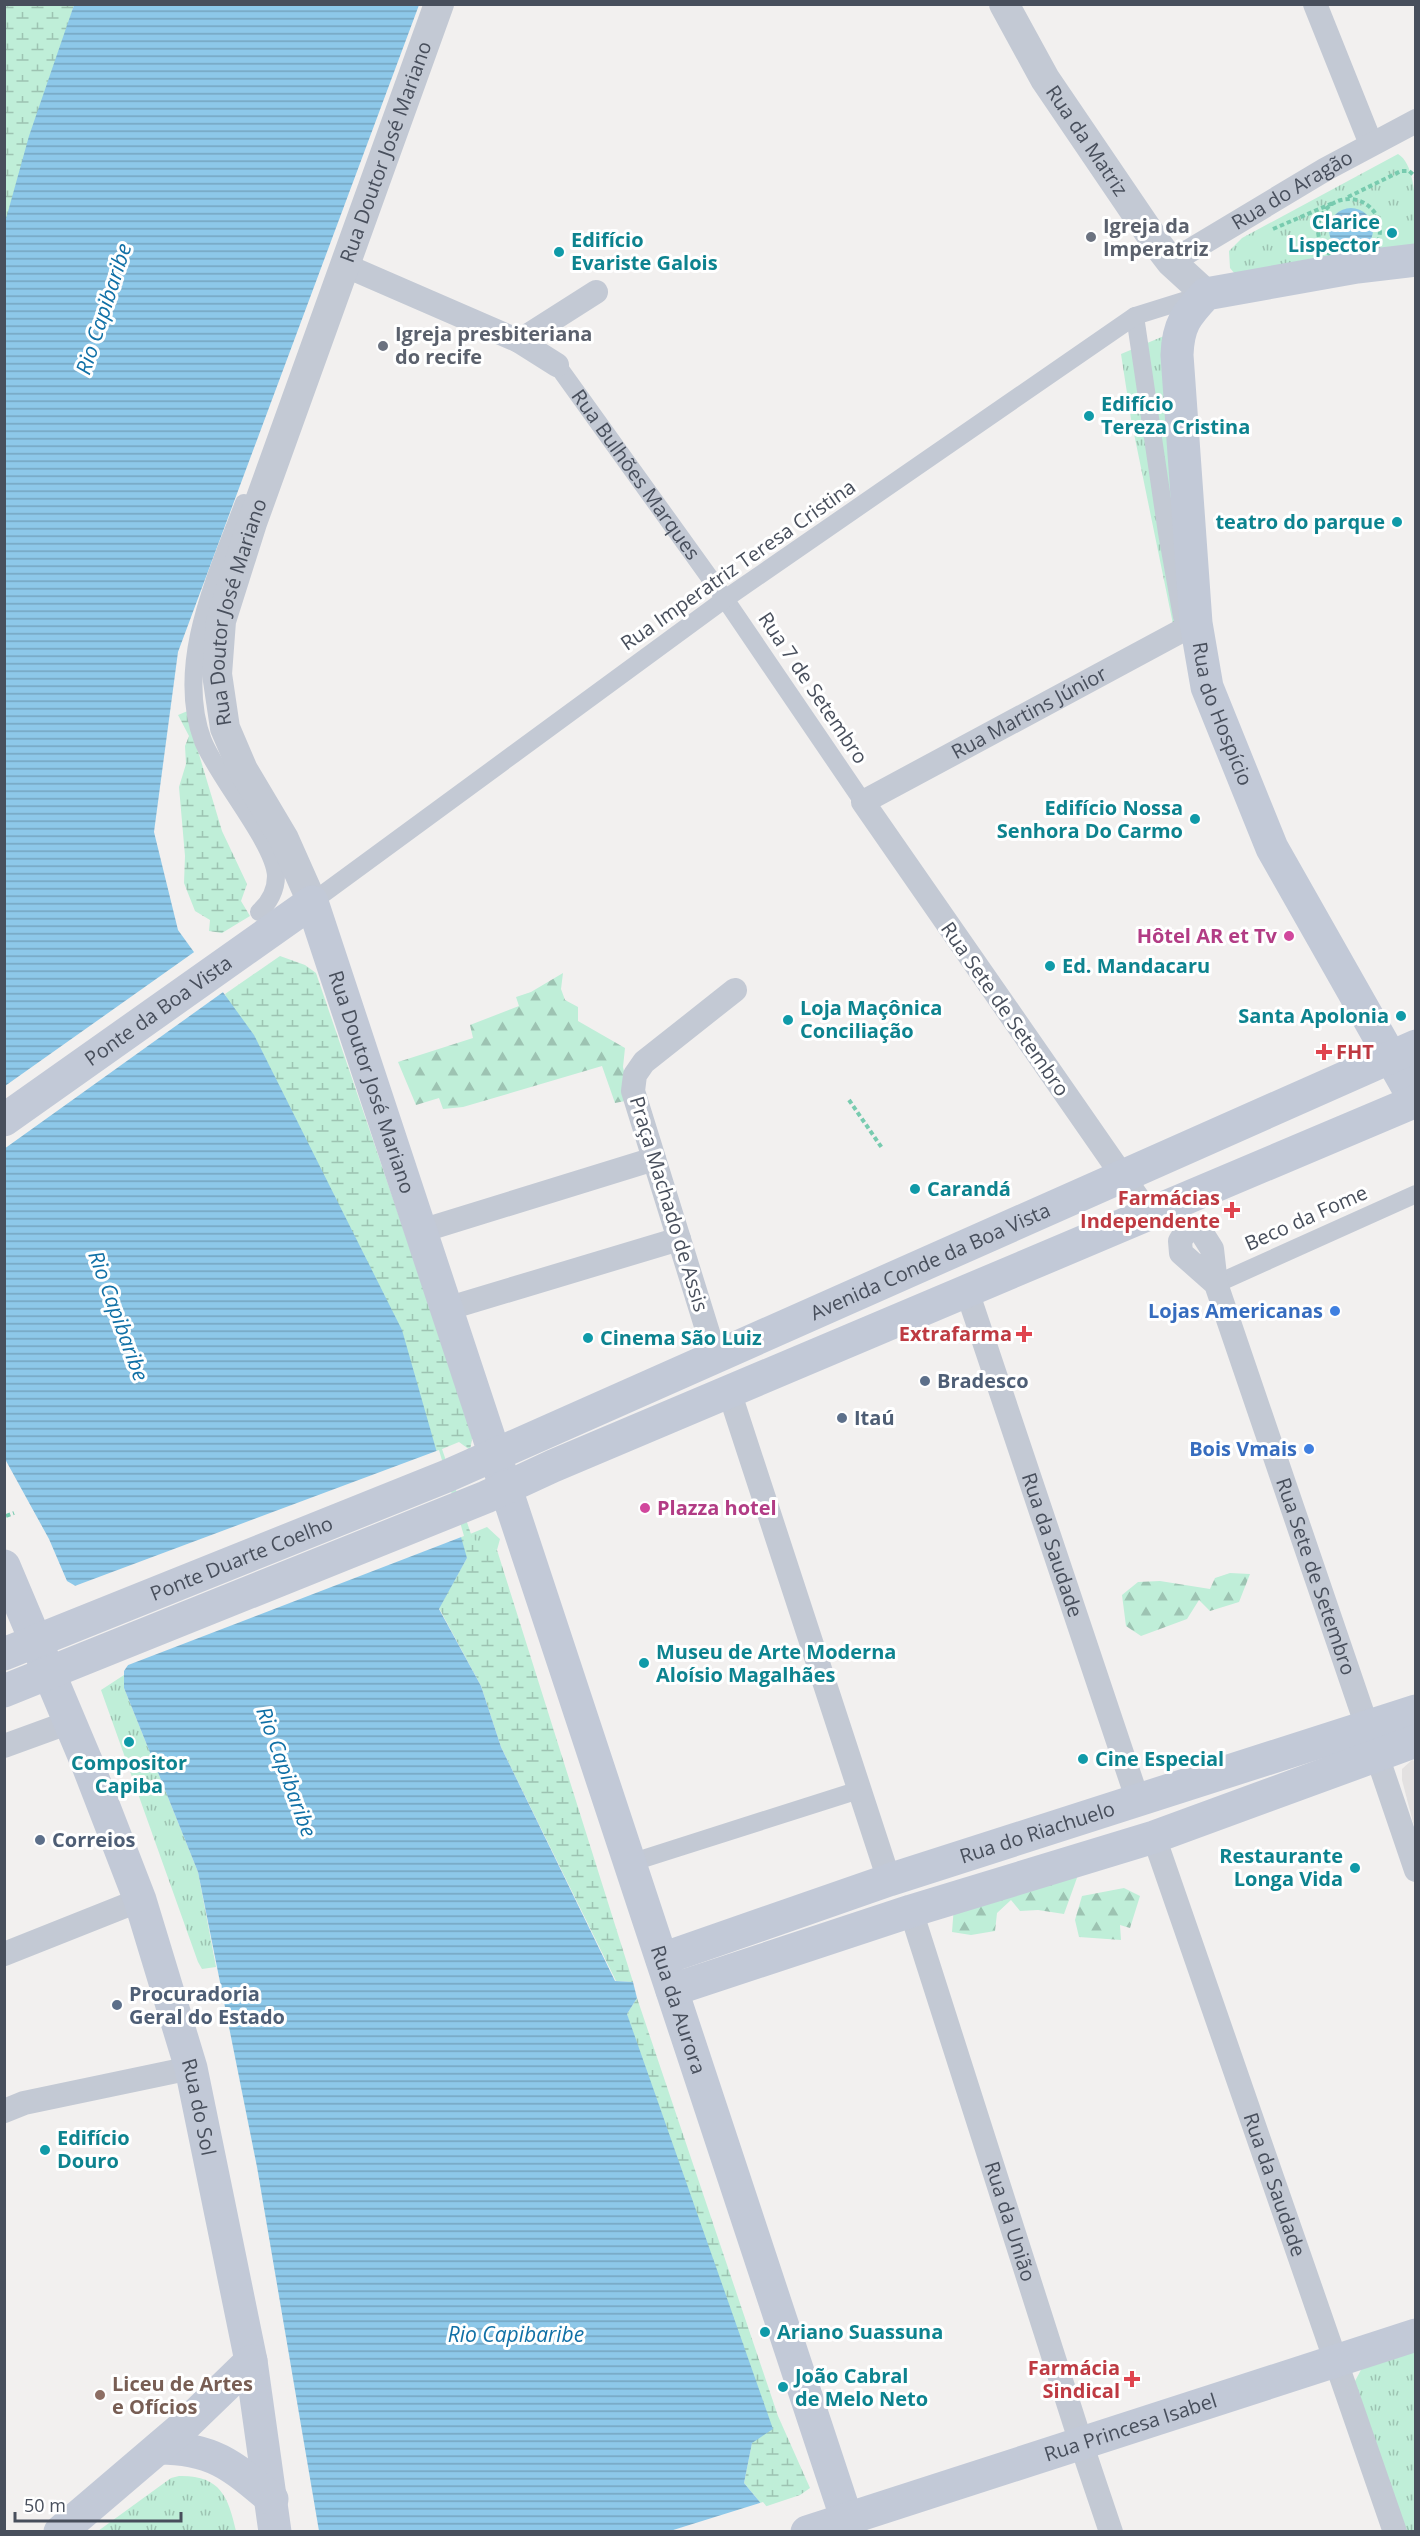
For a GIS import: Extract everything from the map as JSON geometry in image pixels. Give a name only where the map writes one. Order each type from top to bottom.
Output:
[{"type":"main road","points":[[1206,294],[1357,267],[1416,260]]},
{"type":"main road","name":"Rua do Hospício","points":[[1206,294],[1189,312],[1178,333],[1177,355],[1190,627],[1207,687],[1272,848],[1403,1052],[1415,1101]]},
{"type":"main road","name":"Ponte da Boa Vista","points":[[4,1120],[264,921],[312,902]]},
{"type":"main road","name":"Rua Doutor José Mariano","points":[[312,902],[506,1488]]},
{"type":"main road","name":"Avenida Conde da Boa Vista","points":[[447,1476],[715,1355],[1403,1052]]},
{"type":"main road","name":"Avenida Conde da Boa Vista","points":[[460,1508],[1415,1101]]},
{"type":"main road","name":"Ponte Duarte Coelho","points":[[4,1653],[447,1476]]},
{"type":"main road","name":"Rua da Aurora","points":[[506,1488],[849,2525]]},
{"type":"main road","name":"Ponte Duarte Coelho","points":[[4,1691],[460,1508]]},
{"type":"main road","name":"Rua do Sol","points":[[8,1584],[51,1673],[140,1900],[191,2068],[251,2361],[275,2532]]},
{"type":"main road","name":"Rua do Riachuelo","points":[[672,1990],[911,1911],[1154,1837],[1372,1741],[1416,1711]]},
{"type":"main road","name":"Rua do Riachuelo","points":[[662,1959],[889,1880],[1138,1801],[1372,1741],[1416,1741]]},
{"type":"main road","name":"Rua Princesa Isabel","points":[[807,2532],[849,2525],[1081,2443],[1416,2335]]},
{"type":"main road","points":[[60,2532],[159,2448],[251,2361]]},
{"type":"main road","points":[[159,2448],[187,2448],[213,2456],[239,2471],[272,2499]]},
{"type":"street","points":[[264,921],[276,876],[271,853],[217,770],[203,739],[194,707],[193,679],[201,631],[212,590],[429,4]]},
{"type":"street","name":"Rua Doutor José Mariano","points":[[312,902],[284,839],[243,770],[225,728],[218,691],[217,653],[226,600],[439,4]]},
{"type":"street","name":"Rua da Matriz","points":[[1004,4],[1046,79],[1171,262],[1206,294]]},
{"type":"street","points":[[1315,4],[1371,144]]},
{"type":"street","name":"Rua do Aragão","points":[[1171,262],[1371,144],[1414,126]]},
{"type":"street","name":"Rua Bulhões Marques","points":[[344,265],[519,341],[557,365],[725,599]]},
{"type":"street","points":[[519,341],[596,292]]},
{"type":"street","name":"Rua Imperatriz Teresa Cristina","points":[[312,902],[725,599],[1135,316],[1206,294]]},
{"type":"street","name":"Rua do Hospício","points":[[1135,316],[1167,533],[1190,627]]},
{"type":"street","name":"Rua 7 de Setembro","points":[[725,599],[863,802]]},
{"type":"street","name":"Rua Martins Júnior","points":[[863,802],[1190,627]]},
{"type":"street","name":"Rua Sete de Setembro","points":[[863,802],[1149,1214]]},
{"type":"street","name":"Praça Machado de Assis","points":[[715,1355],[633,1091],[635,1075],[644,1062],[735,990]]},
{"type":"street","points":[[421,1231],[654,1159]]},
{"type":"street","name":"Beco da Fome","points":[[1216,1284],[1416,1194]]},
{"type":"street","points":[[446,1309],[679,1239]]},
{"type":"street","name":"Rua Sete de Setembro","points":[[1216,1284],[1416,1870]]},
{"type":"street","name":"Rua da Saudade","points":[[968,1291],[1138,1801]]},
{"type":"street","points":[[729,1392],[889,1880]]},
{"type":"street","points":[[4,1746],[70,1722]]},
{"type":"street","points":[[630,1863],[859,1790]]},
{"type":"street","name":"Rua da Saudade","points":[[1154,1837],[1395,2532]]},
{"type":"street","points":[[4,1954],[140,1900]]},
{"type":"street","name":"Rua da União","points":[[911,1911],[1111,2532]]},
{"type":"street","points":[[4,2110],[24,2103],[191,2068]]},
{"type":"path","points":[[1271,230],[1401,171],[1409,171],[1416,177]]},
{"type":"path","points":[[1334,263],[1357,260],[1368,255],[1377,246],[1380,236],[1381,225],[1372,207],[1363,201],[1348,197]]},
{"type":"path","points":[[1333,203],[1320,219],[1320,240],[1335,258],[1345,261]]},
{"type":"path","points":[[849,1100],[882,1148]]},
{"type":"path","points":[[6,1516],[14,1513]]},
{"type":"shaded area","points":[[1412,1760],[1415,1761],[1415,1830],[1402,1780],[1402,1769]]},
{"type":"green space","points":[[5,5],[74,5],[5,226]]},
{"type":"green space","points":[[1398,154],[1410,171],[1413,184],[1415,253],[1235,274],[1230,268],[1229,251],[1242,238]]},
{"type":"green space","points":[[1164,336],[1189,615],[1173,624],[1131,419],[1121,354]]},
{"type":"green space","points":[[190,710],[198,751],[222,831],[247,884],[241,901],[250,916],[222,933],[209,931],[210,920],[195,911],[184,883],[185,856],[179,787],[186,764],[185,746],[189,736],[178,715]]},
{"type":"green space","points":[[280,956],[305,965],[316,973],[473,1433],[470,1450],[459,1442],[442,1449],[472,1537],[497,1550],[633,1982],[616,1981],[501,1747],[481,1686],[439,1608],[467,1558],[225,994]]},
{"type":"green space","points":[[563,973],[561,989],[565,1000],[578,1007],[578,1021],[625,1048],[623,1067],[630,1100],[615,1103],[602,1066],[463,1107],[443,1109],[439,1098],[416,1105],[398,1062],[473,1038],[470,1025],[519,1006],[516,997],[531,992]]},
{"type":"green space","points":[[487,1527],[500,1539],[497,1550],[476,1542],[470,1534]]},
{"type":"green space","points":[[1230,1573],[1250,1574],[1239,1602],[1210,1611],[1199,1600],[1187,1619],[1141,1636],[1126,1626],[1122,1595],[1138,1582],[1160,1581],[1210,1589],[1215,1578]]},
{"type":"green space","points":[[124,1675],[124,1688],[198,1872],[216,1967],[202,1969],[198,1962],[101,1690]]},
{"type":"green space","points":[[1078,1875],[1064,1914],[1038,1910],[1020,1911],[1011,1900],[997,1913],[995,1931],[971,1935],[952,1932],[954,1906]]},
{"type":"green space","points":[[1124,1888],[1140,1896],[1130,1928],[1120,1925],[1121,1940],[1079,1937],[1075,1920],[1082,1896]]},
{"type":"green space","points":[[637,1998],[778,2416],[810,2488],[800,2495],[764,2507],[744,2483],[752,2443],[627,2014]]},
{"type":"green space","points":[[1415,2347],[1415,2531],[1405,2531],[1354,2383],[1363,2366]]},
{"type":"green space","points":[[179,2476],[204,2479],[220,2490],[229,2508],[236,2531],[98,2531],[171,2478]]},
{"type":"water","name":"Rio Capibaribe","points":[[74,5],[419,5],[178,652],[154,832],[178,930],[254,1035],[402,1330],[467,1558],[439,1609],[481,1686],[501,1747],[615,1981],[633,1982],[637,1998],[627,2014],[773,2429],[752,2443],[744,2483],[784,2531],[319,2531],[257,2167],[198,1872],[124,1688],[124,1671],[128,1665],[79,1588],[67,1581],[49,1539],[5,1459],[4,226],[29,136]]},
{"type":"water","points":[[1351,208],[1359,209],[1367,214],[1372,222],[1372,238],[1367,246],[1359,251],[1351,252],[1343,251],[1335,246],[1330,238],[1329,230],[1330,222],[1335,214],[1343,209]]},
{"type":"pier","points":[[197,950],[226,990],[4,1149],[5,1086]]},
{"type":"pier","points":[[439,1450],[464,1536],[123,1667],[125,1665],[83,1597],[72,1587]]},
{"type":"pier","points":[[763,2502],[787,2532],[670,2531]]},
{"type":"place","name":"Clarice Lispector","points":[[1392,233]]},
{"type":"place","name":"Igreja da Imperatriz","points":[[1091,237]]},
{"type":"place","name":"Edifício Evariste Galois","points":[[559,252]]},
{"type":"place","name":"Igreja presbiteriana do recife","points":[[383,346]]},
{"type":"place","name":"Edifício Tereza Cristina","points":[[1089,416]]},
{"type":"place","name":"teatro do parque","points":[[1397,522]]},
{"type":"place","name":"Edifício Nossa Senhora Do Carmo","points":[[1195,819]]},
{"type":"place","name":"Hôtel AR et Tv","points":[[1289,936]]},
{"type":"place","name":"Ed. Mandacaru","points":[[1050,966]]},
{"type":"place","name":"Santa Apolonia","points":[[1401,1016]]},
{"type":"place","name":"Loja Maçônica Conciliação","points":[[788,1020]]},
{"type":"place","name":"FHT","points":[[1324,1052]]},
{"type":"place","name":"Carandá","points":[[915,1189]]},
{"type":"place","name":"Farmácias Independente","points":[[1232,1210]]},
{"type":"place","name":"Lojas Americanas","points":[[1335,1311]]},
{"type":"place","name":"Extrafarma","points":[[1024,1334]]},
{"type":"place","name":"Cinema São Luiz","points":[[588,1338]]},
{"type":"place","name":"Bradesco","points":[[925,1381]]},
{"type":"place","name":"Itaú","points":[[842,1418]]},
{"type":"place","name":"Bois Vmais","points":[[1309,1449]]},
{"type":"place","name":"Plazza hotel","points":[[645,1508]]},
{"type":"place","name":"Museu de Arte Moderna Aloísio Magalhães","points":[[644,1663]]},
{"type":"place","name":"Compositor Capiba","points":[[129,1742]]},
{"type":"place","name":"Cine Especial","points":[[1083,1759]]},
{"type":"place","name":"Correios","points":[[40,1840]]},
{"type":"place","name":"Restaurante Longa Vida","points":[[1355,1868]]},
{"type":"place","name":"Procuradoria Geral do Estado","points":[[117,2005]]},
{"type":"place","name":"Edifício Douro","points":[[45,2150]]},
{"type":"place","name":"Ariano Suassuna","points":[[765,2332]]},
{"type":"place","name":"Farmácia Sindical","points":[[1132,2379]]},
{"type":"place","name":"João Cabral de Melo Neto","points":[[783,2387]]},
{"type":"place","name":"Liceu de Artes e Ofícios","points":[[100,2395]]}]
